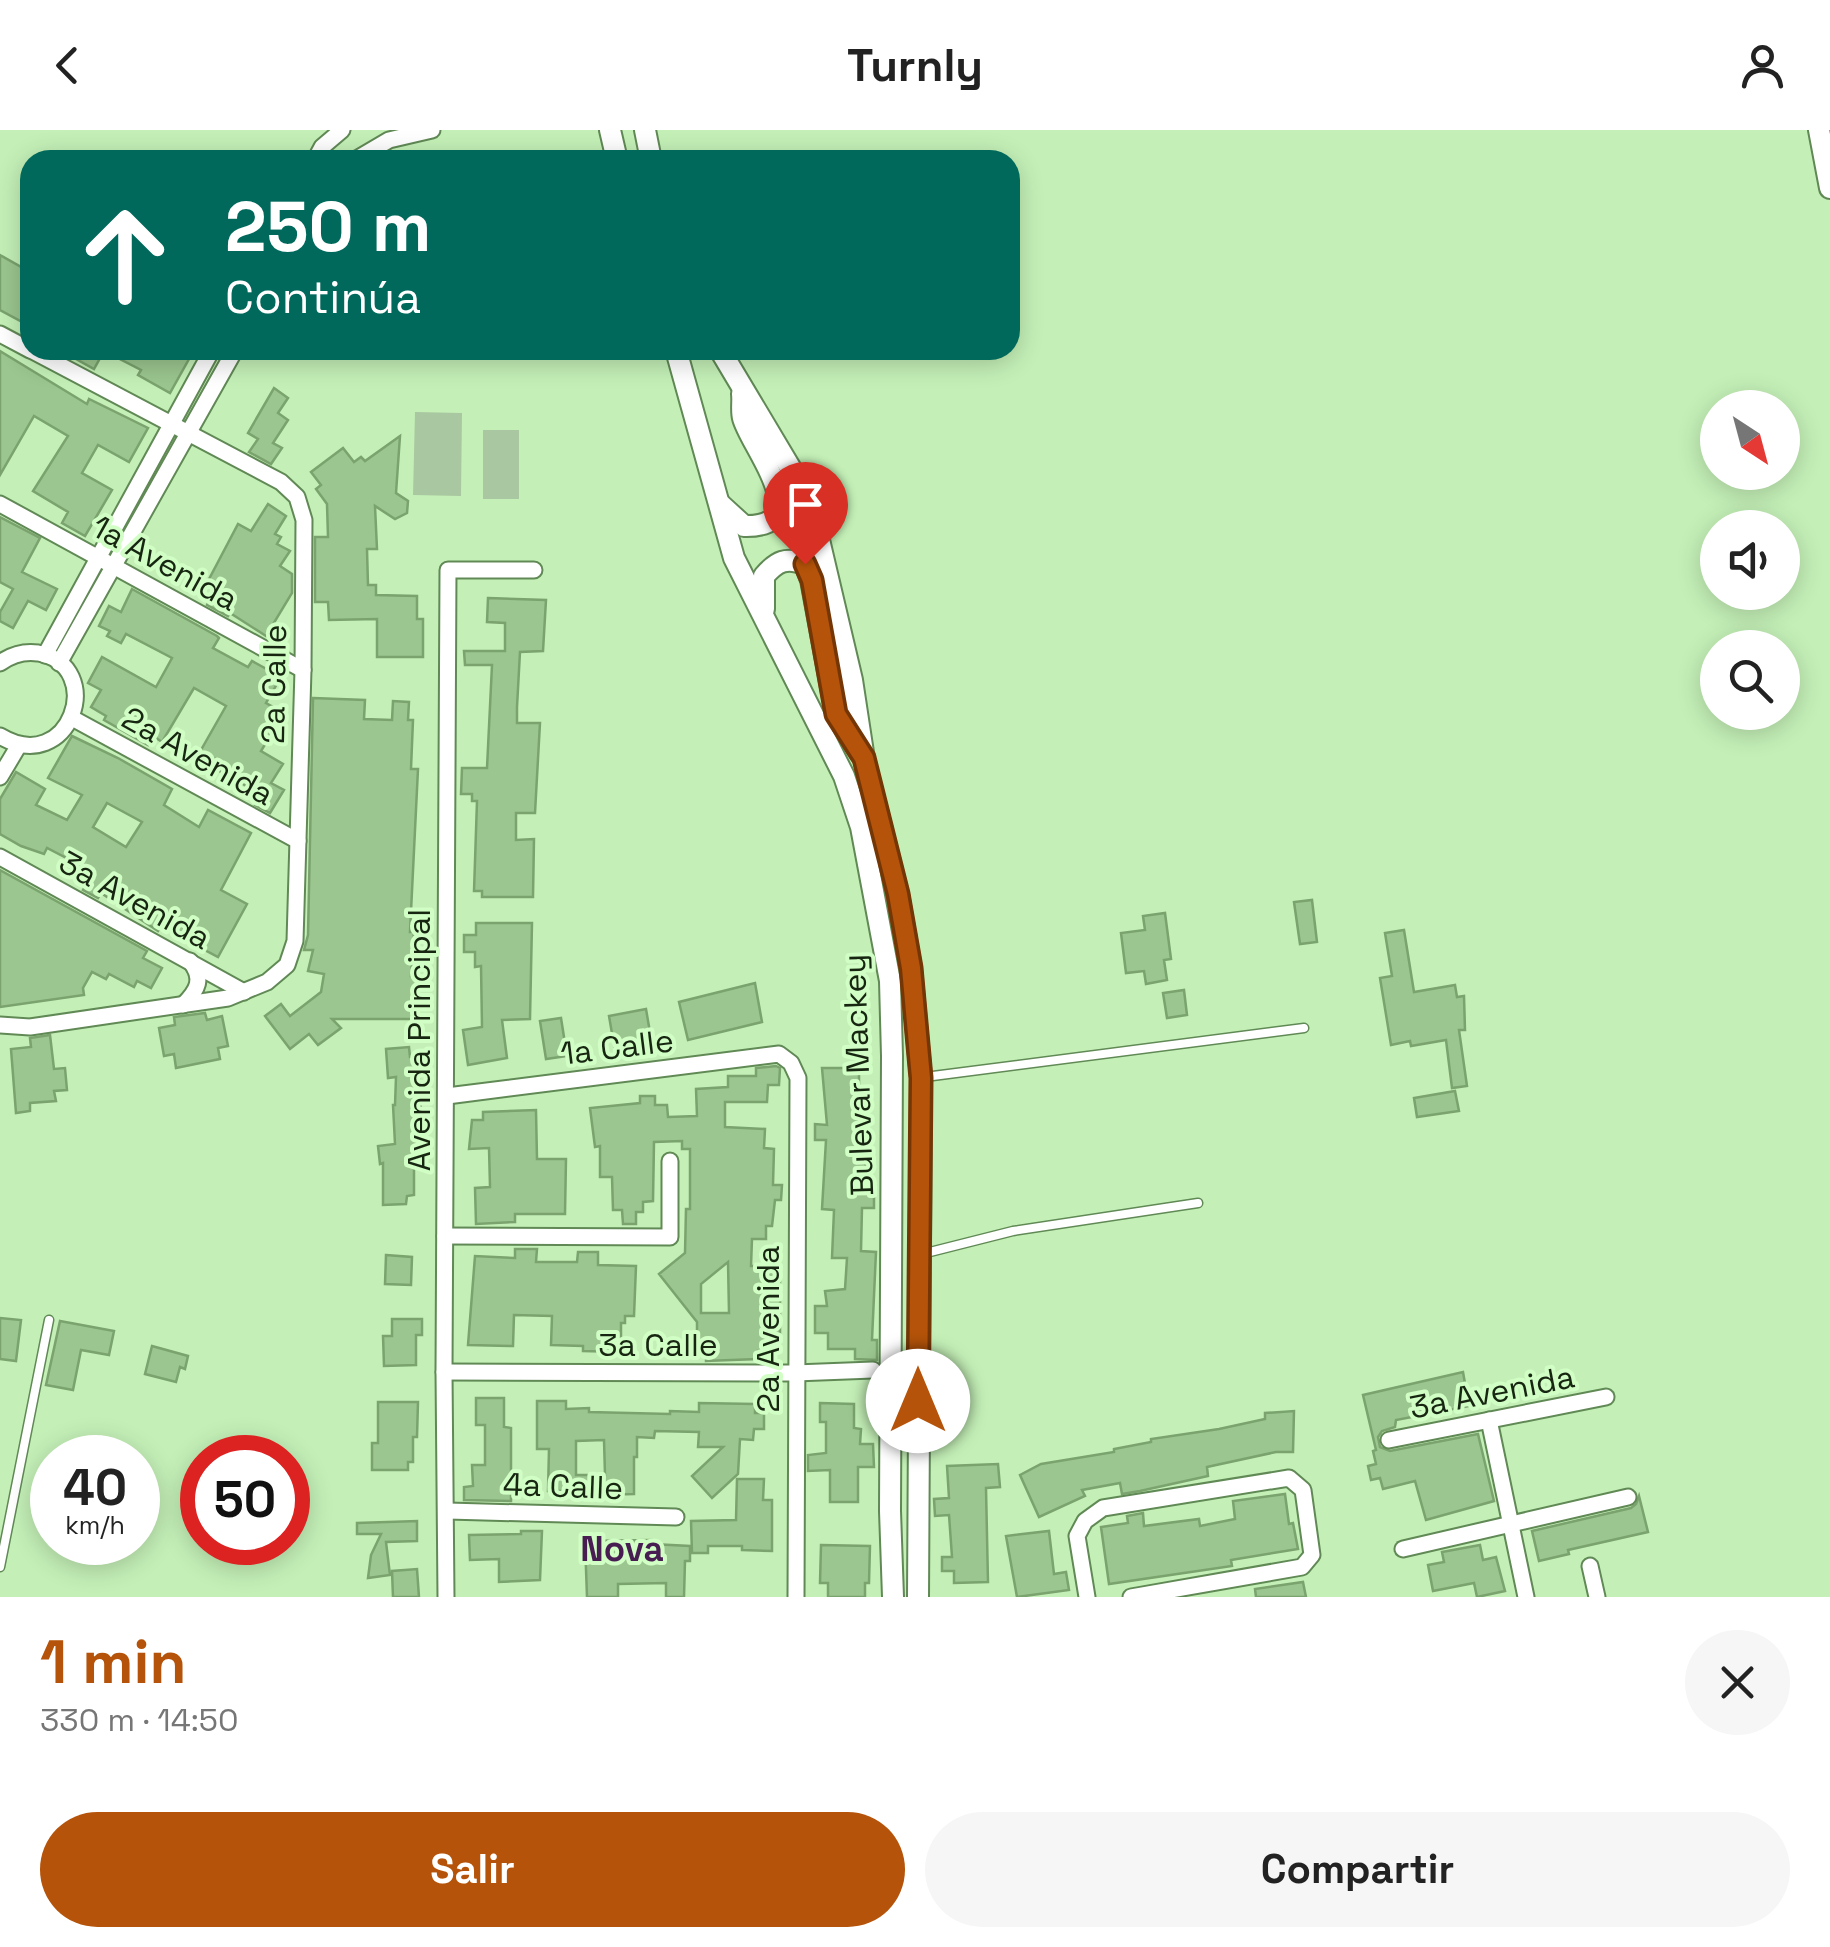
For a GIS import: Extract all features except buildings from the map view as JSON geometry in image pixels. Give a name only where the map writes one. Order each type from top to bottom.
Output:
[{"type":"main road","points":[[1819,130],[1830,188]]},
{"type":"main road","name":"Bulevar Mackey","points":[[679,360],[734,558],[844,776],[862,827],[873,878],[890,981],[893,1597]]},
{"type":"main road","name":"Bulevar Mackey","points":[[725,360],[794,474],[816,527],[911,968],[921,1078],[918,1597]]},
{"type":"main road","points":[[720,504],[744,526],[761,526],[772,518],[778,504],[776,482],[743,420],[742,391]]},
{"type":"main road","points":[[764,613],[764,576],[775,564],[786,560],[805,564],[812,580],[836,714],[864,758]]},
{"type":"street","points":[[320,150],[342,130]]},
{"type":"street","points":[[372,150],[389,140],[432,130]]},
{"type":"street","points":[[49,360],[179,429]]},
{"type":"street","points":[[179,429],[208,360]]},
{"type":"street","points":[[52,659],[179,429],[227,360]]},
{"type":"street","name":"2a Calle","points":[[179,429],[281,482],[297,496],[304,520],[294,941],[287,964],[268,982],[244,992]]},
{"type":"street","name":"1a Avenida","points":[[0,504],[303,670]]},
{"type":"street","name":"Avenida Principal","points":[[446,1597],[448,570],[534,570]]},
{"type":"street","points":[[0,663],[18,654],[52,659],[75,688],[72,718],[54,739],[40,745],[19,745],[0,736]]},
{"type":"street","name":"2a Avenida","points":[[72,718],[298,842]]},
{"type":"street","points":[[0,777],[19,745]]},
{"type":"street","name":"3a Avenida","points":[[0,857],[244,992]]},
{"type":"street","points":[[182,1005],[198,988],[199,980],[190,961]]},
{"type":"street","points":[[0,1024],[30,1026],[228,998],[244,992]]},
{"type":"street","name":"1a Calle","points":[[446,1096],[779,1054],[792,1063]]},
{"type":"street","name":"2a Avenida","points":[[792,1063],[798,1078],[796,1597]]},
{"type":"street","points":[[444,1236],[670,1236],[670,1161]]},
{"type":"street","name":"3a Calle","points":[[444,1372],[795,1374],[873,1370]]},
{"type":"street","name":"3a Avenida","points":[[1388,1440],[1606,1397]]},
{"type":"street","points":[[1489,1420],[1526,1597]]},
{"type":"street","points":[[1087,1597],[1077,1536],[1085,1521],[1103,1508],[1289,1478],[1303,1490],[1312,1554],[1302,1567],[1131,1597]]},
{"type":"street","points":[[1403,1549],[1628,1497]]},
{"type":"street","name":"4a Calle","points":[[448,1511],[676,1517]]},
{"type":"street","points":[[1590,1566],[1597,1597]]},
{"type":"lane","points":[[921,1078],[1304,1028]]},
{"type":"lane","points":[[918,1255],[1013,1232],[1198,1203]]},
{"type":"lane","points":[[0,1567],[49,1320]]},
{"type":"green space","points":[[415,412],[462,413],[461,496],[413,495]]},
{"type":"green space","points":[[483,430],[519,430],[519,499],[483,499]]},
{"type":"district","name":"Nova","points":[[622,1549]]},
{"type":"route","points":[[805,564],[812,580],[836,714],[864,758],[898,894],[911,968],[921,1078],[918,1401]]}]
